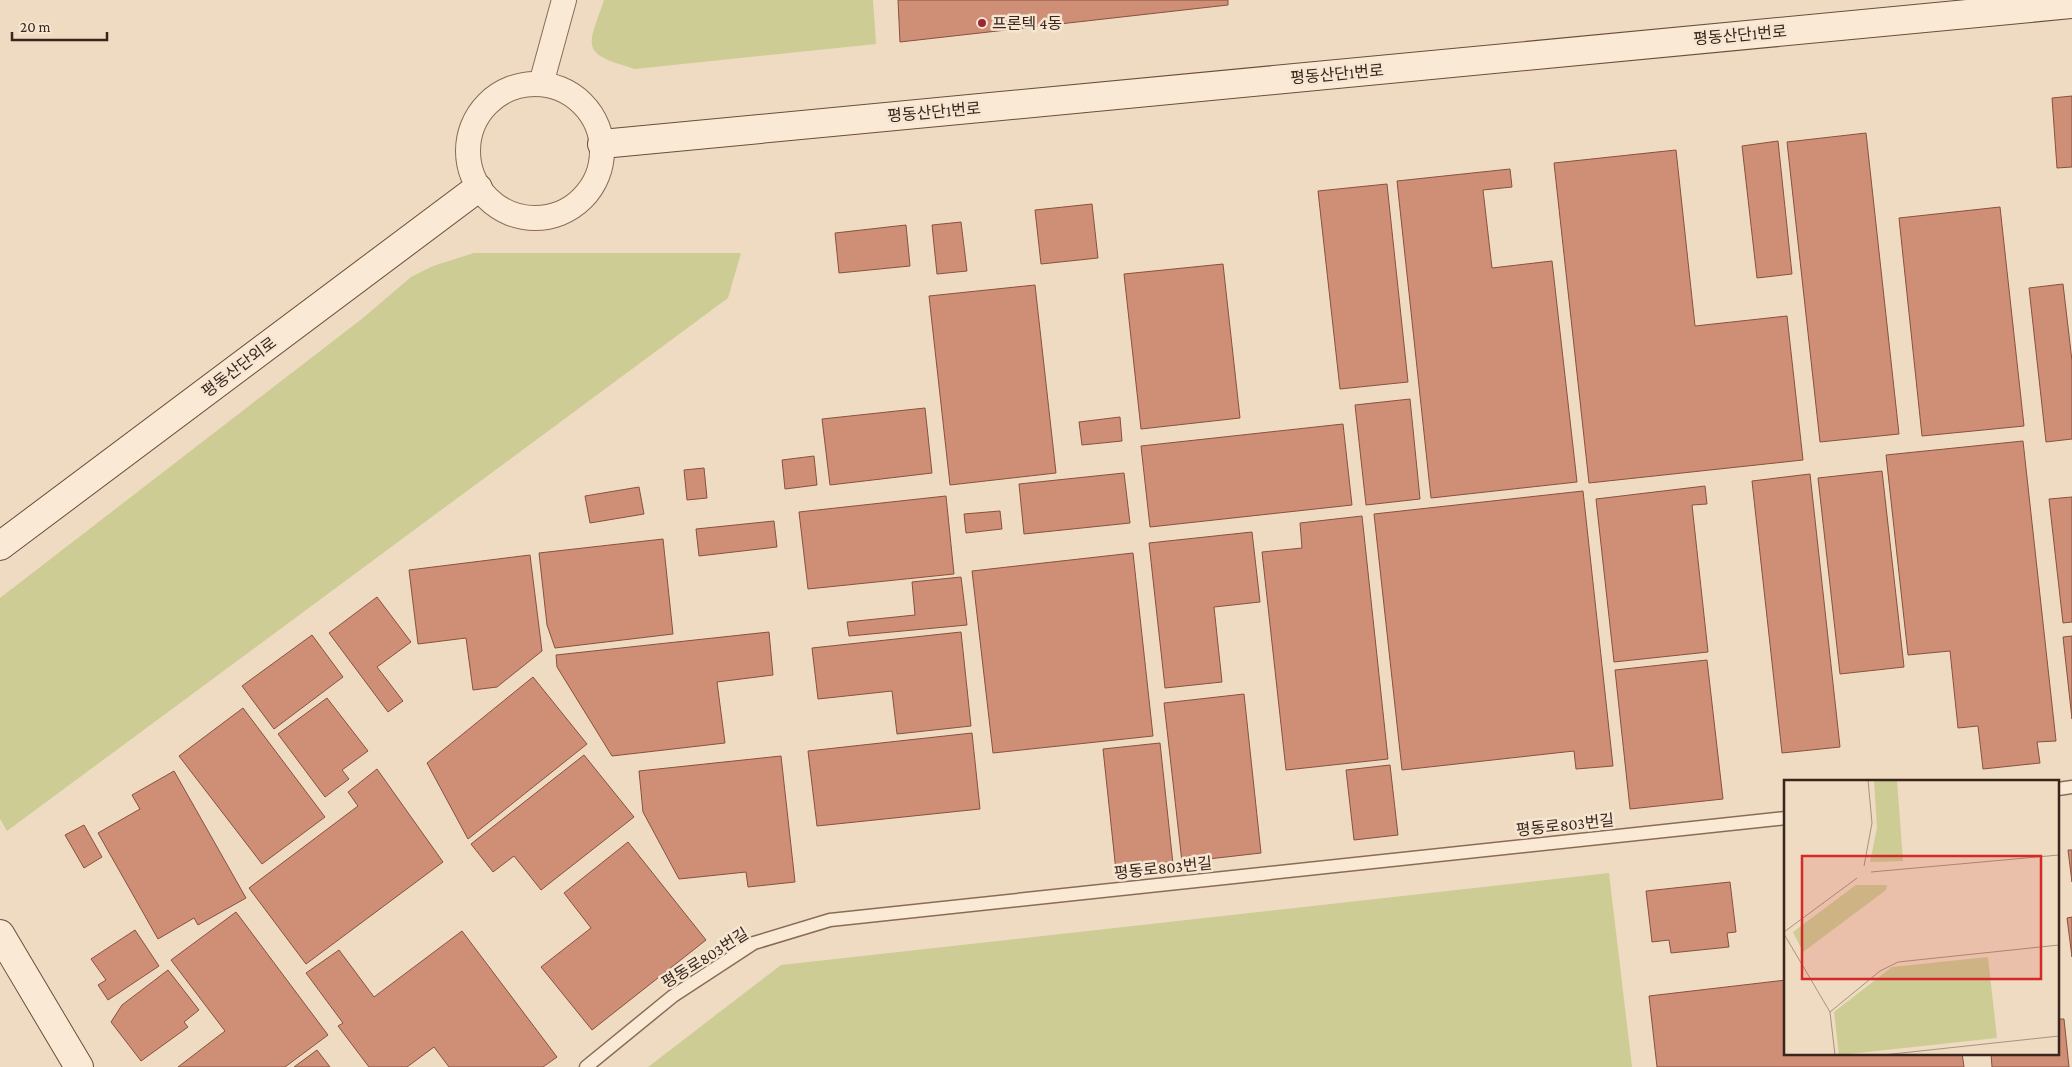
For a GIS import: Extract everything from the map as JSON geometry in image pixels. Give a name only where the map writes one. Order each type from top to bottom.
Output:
[{"type":"street","points":[[541,84],[564,0]]},
{"type":"street","name":"평동산단1번로","points":[[602,144],[2072,4]]},
{"type":"street","points":[[541,84],[562,90],[582,103],[595,121],[602,144],[600,167],[591,188],[575,205],[554,216],[533,218],[512,214],[493,204],[478,188],[470,168],[468,147],[472,126],[483,108],[500,94],[520,86],[541,84]]},
{"type":"street","name":"평동산단외로","points":[[0,546],[478,188]]},
{"type":"street","points":[[0,934],[79,1067]]},
{"type":"lane","name":"평동로803번길","points":[[586,1067],[673,996],[754,943],[830,920],[1784,818]]},
{"type":"shaded area","points":[[604,0],[873,0],[876,44],[635,69],[605,58],[592,47],[594,29]]},
{"type":"shaded area","points":[[474,253],[741,253],[728,298],[7,831],[0,819],[0,598],[363,318],[411,277],[433,266]]},
{"type":"shaded area","points":[[1609,873],[1632,1067],[648,1067],[781,965]]},
{"type":"building","name":"프론텍 4동","points":[[898,0],[1228,0],[1228,5],[900,42]]},
{"type":"building","points":[[2072,96],[2072,167],[2057,168],[2052,98]]},
{"type":"building","points":[[1866,133],[1899,434],[1820,442],[1787,142]]},
{"type":"building","points":[[1778,141],[1792,274],[1757,278],[1742,146]]},
{"type":"building","points":[[1676,150],[1695,326],[1787,316],[1803,460],[1589,483],[1554,163]]},
{"type":"building","points":[[1510,169],[1512,187],[1483,190],[1492,268],[1552,261],[1577,482],[1431,498],[1397,181]]},
{"type":"building","points":[[1387,184],[1408,382],[1340,389],[1318,191]]},
{"type":"building","points":[[1092,204],[1098,258],[1041,264],[1035,210]]},
{"type":"building","points":[[2000,207],[2024,426],[1922,436],[1899,218]]},
{"type":"building","points":[[961,222],[967,271],[937,274],[932,225]]},
{"type":"building","points":[[906,225],[910,266],[839,273],[835,233]]},
{"type":"building","points":[[1223,264],[1240,418],[1141,429],[1124,274]]},
{"type":"building","points":[[2063,284],[2072,361],[2072,439],[2046,442],[2029,288]]},
{"type":"building","points":[[1035,285],[1056,473],[950,485],[929,296]]},
{"type":"building","points":[[1410,399],[1420,499],[1366,505],[1355,405]]},
{"type":"building","points":[[925,408],[932,473],[830,485],[822,419]]},
{"type":"building","points":[[1120,417],[1122,441],[1082,445],[1079,422]]},
{"type":"building","points":[[1343,424],[1352,505],[1150,527],[1141,446]]},
{"type":"building","points":[[2023,441],[2056,741],[2037,742],[2040,763],[1983,769],[1978,726],[1958,728],[1950,651],[1908,655],[1886,455]]},
{"type":"building","points":[[814,456],[817,485],[785,489],[782,460]]},
{"type":"building","points":[[704,468],[707,498],[687,500],[684,470]]},
{"type":"building","points":[[1882,471],[1904,667],[1840,674],[1818,478]]},
{"type":"building","points":[[1124,473],[1130,523],[1024,534],[1019,484]]},
{"type":"building","points":[[1810,474],[1840,747],[1782,753],[1752,481]]},
{"type":"building","points":[[1705,486],[1707,504],[1692,505],[1708,652],[1614,662],[1596,499]]},
{"type":"building","points":[[639,487],[644,514],[590,523],[585,496]]},
{"type":"building","points":[[1583,491],[1613,766],[1576,769],[1574,751],[1402,770],[1374,514]]},
{"type":"building","points":[[946,496],[954,574],[808,589],[799,512]]},
{"type":"building","points":[[2072,497],[2072,622],[2063,623],[2049,499]]},
{"type":"building","points":[[1000,511],[1002,529],[966,533],[964,514]]},
{"type":"building","points":[[1362,516],[1388,759],[1286,770],[1262,552],[1302,548],[1300,523]]},
{"type":"building","points":[[774,521],[777,547],[699,556],[696,529]]},
{"type":"building","points":[[1252,532],[1260,602],[1214,607],[1222,682],[1165,688],[1149,543]]},
{"type":"building","points":[[663,539],[673,634],[555,648],[547,625],[539,553]]},
{"type":"building","points":[[1133,553],[1153,736],[993,753],[972,571]]},
{"type":"building","points":[[530,555],[542,651],[497,687],[473,690],[466,638],[418,644],[409,570]]},
{"type":"building","points":[[961,577],[967,625],[849,636],[847,622],[915,615],[912,582]]},
{"type":"building","points":[[377,597],[411,642],[377,667],[403,701],[388,712],[329,633]]},
{"type":"building","points":[[769,632],[773,675],[717,682],[725,743],[612,756],[557,667],[556,655]]},
{"type":"building","points":[[961,632],[971,726],[897,734],[892,691],[818,699],[812,648]]},
{"type":"building","points":[[312,635],[343,677],[274,729],[242,686]]},
{"type":"building","points":[[2072,636],[2072,719],[2063,637]]},
{"type":"building","points":[[1707,660],[1723,799],[1630,809],[1615,670]]},
{"type":"building","points":[[533,677],[587,744],[468,839],[427,763]]},
{"type":"building","points":[[1244,694],[1261,853],[1182,862],[1164,703]]},
{"type":"building","points":[[327,698],[368,751],[342,770],[349,779],[325,797],[278,734]]},
{"type":"building","points":[[243,708],[325,817],[262,864],[179,756]]},
{"type":"building","points":[[972,733],[980,809],[817,826],[808,751]]},
{"type":"building","points":[[1160,743],[1173,864],[1116,871],[1103,749]]},
{"type":"building","points":[[584,755],[634,817],[541,890],[514,856],[493,872],[471,844]]},
{"type":"building","points":[[781,756],[795,882],[748,887],[746,872],[679,879],[643,812],[639,771]]},
{"type":"building","points":[[1390,765],[1398,835],[1354,840],[1346,770]]},
{"type":"building","points":[[377,769],[443,862],[306,964],[249,888],[358,806],[348,792]]},
{"type":"building","points":[[174,771],[246,898],[198,925],[194,918],[158,939],[98,833],[140,809],[132,795]]},
{"type":"building","points":[[84,825],[102,857],[84,868],[65,835]]},
{"type":"building","points":[[628,842],[706,940],[592,1030],[541,967],[591,928],[564,893]]},
{"type":"building","points":[[2068,850],[2072,850],[2072,882]]},
{"type":"building","points":[[1730,882],[1736,932],[1727,933],[1729,947],[1671,953],[1669,940],[1652,942],[1646,891]]},
{"type":"building","points":[[236,912],[328,1035],[285,1067],[178,1067],[225,1031],[171,960]]},
{"type":"building","points":[[2072,917],[2072,957],[2067,918]]},
{"type":"building","points":[[135,930],[159,966],[108,1000],[98,985],[106,980],[91,959]]},
{"type":"building","points":[[462,931],[557,1057],[543,1067],[449,1067],[434,1047],[407,1067],[369,1067],[338,1026],[343,1023],[306,973],[339,950],[374,997]]},
{"type":"building","points":[[168,970],[199,1010],[184,1022],[188,1027],[141,1061],[111,1022],[122,1005]]},
{"type":"building","points":[[1784,980],[1784,1054],[1962,1054],[1964,1067],[1657,1067],[1649,996]]},
{"type":"building","points":[[2060,1019],[2064,1019],[2069,1067],[1992,1067],[1991,1054],[2060,1054]]},
{"type":"building","points":[[317,1050],[330,1067],[294,1067]]},
{"type":"place","name":"프론텍 4동","points":[[982,23]]}]
